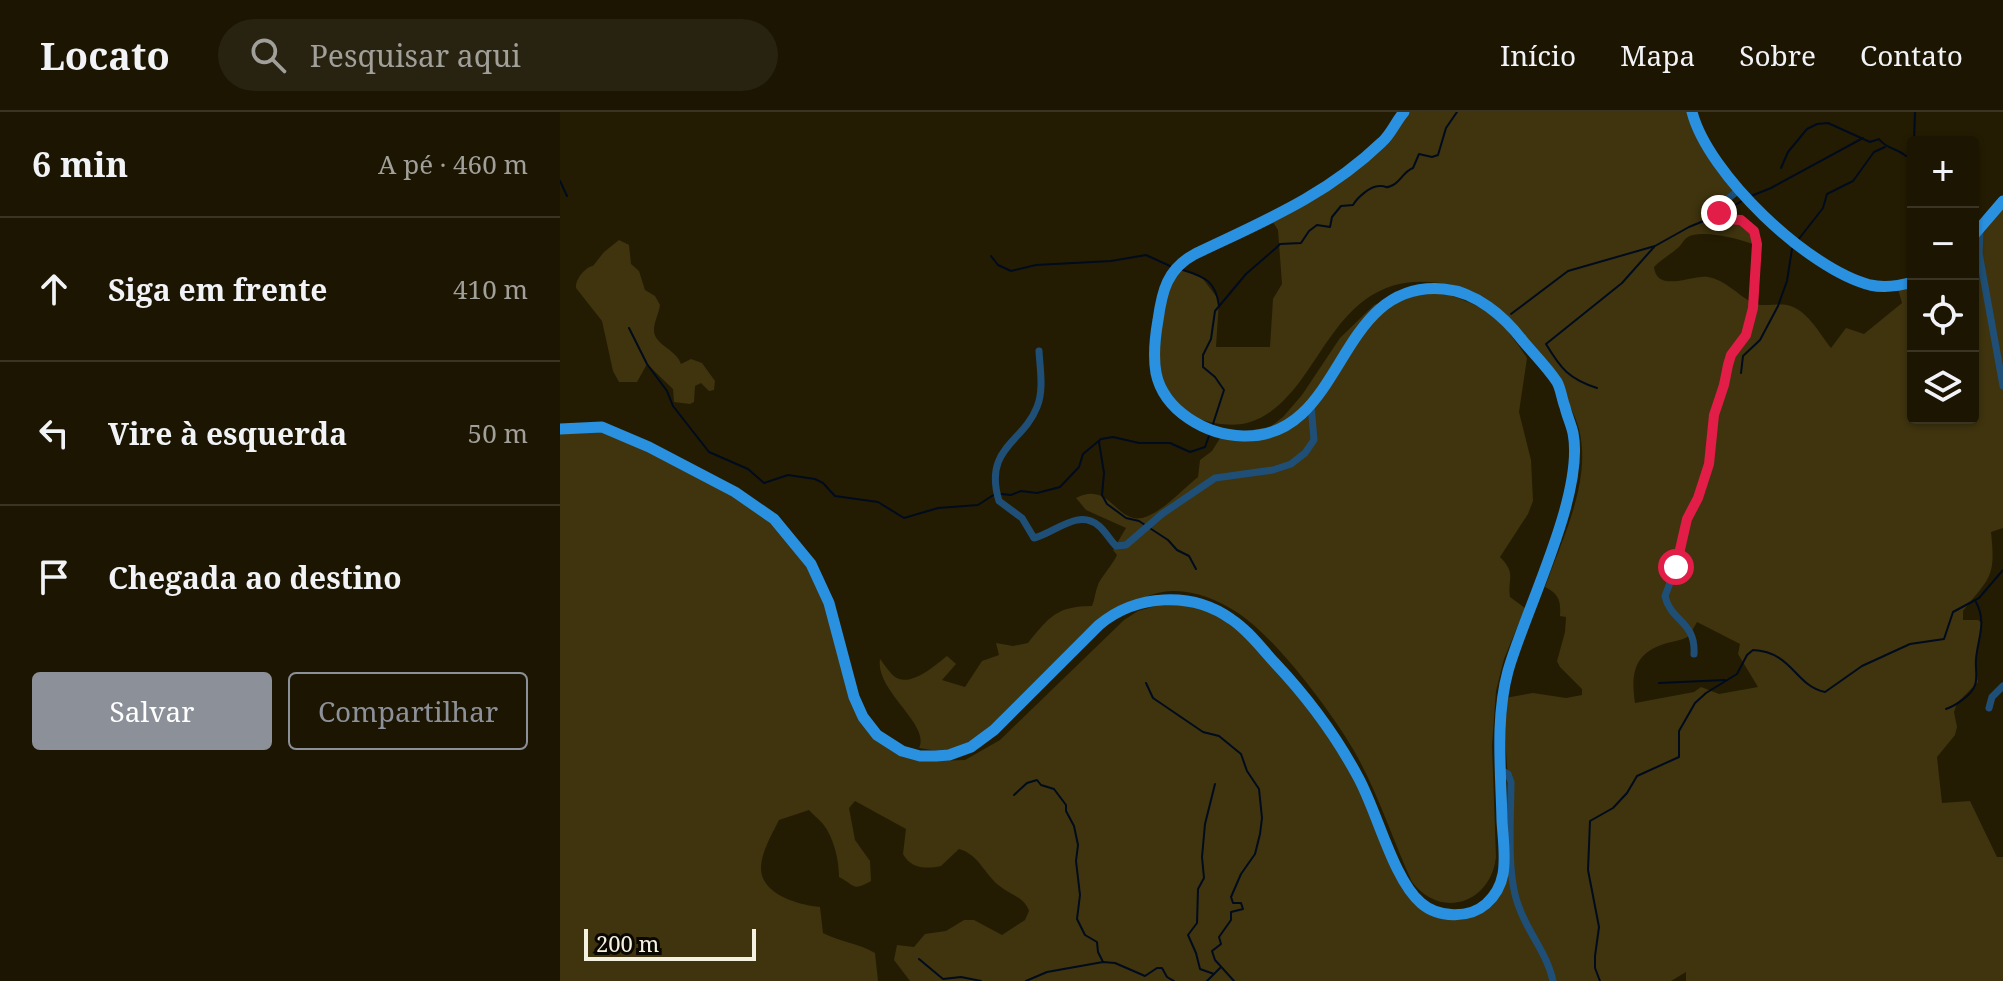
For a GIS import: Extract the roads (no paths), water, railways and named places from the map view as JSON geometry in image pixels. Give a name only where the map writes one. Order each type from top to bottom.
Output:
[{"type":"highway","points":[[560,429],[602,427],[649,447],[735,492],[774,519],[811,564],[829,603],[854,697],[863,717],[877,735],[902,751],[936,756],[971,747],[994,730],[1108,618],[1143,603],[1178,600],[1202,605],[1233,620],[1315,708],[1336,736],[1359,779],[1406,884],[1416,898],[1433,911],[1459,915],[1476,910],[1489,902],[1497,891],[1504,868],[1501,719],[1508,671],[1570,487],[1573,435],[1557,383],[1513,328],[1481,301],[1456,291],[1424,289],[1393,299],[1370,317],[1311,405],[1297,420],[1285,427],[1250,436],[1214,432],[1185,416],[1166,395],[1157,375],[1155,343],[1162,294],[1171,273],[1187,258],[1313,197],[1343,176],[1385,139],[1404,112]]},
{"type":"highway","points":[[1692,112],[1702,140],[1760,214],[1788,239],[1845,274],[1874,286],[1907,283]]},
{"type":"highway","points":[[1979,230],[2003,201]]},
{"type":"street","points":[[1694,654],[1695,641],[1689,626],[1670,608],[1665,596],[1676,567],[1687,519],[1698,498],[1709,464],[1714,415],[1731,355],[1746,335],[1751,319],[1757,244],[1754,231],[1741,220],[1724,219],[1719,213],[1721,205],[1740,189]]},
{"type":"street","points":[[1979,253],[2003,386]]},
{"type":"street","points":[[1039,351],[1041,389],[1037,408],[1002,452],[997,483],[999,501],[1022,518],[1034,538],[1067,522],[1085,519],[1097,524],[1116,546],[1126,545],[1162,514],[1215,478],[1273,470],[1298,459],[1314,440],[1311,405]]},
{"type":"street","points":[[1989,708],[1992,697],[2003,686]]},
{"type":"street","points":[[1501,770],[1508,774],[1511,782],[1512,867],[1516,897],[1519,909],[1546,957],[1553,981]]},
{"type":"waterway","points":[[1212,427],[1224,390],[1203,367],[1203,355],[1211,339],[1215,311],[1246,274],[1280,244],[1301,243],[1317,225],[1330,227],[1332,217],[1341,206],[1353,205],[1372,188],[1396,183],[1413,168],[1419,154],[1438,155],[1446,128],[1457,112]]},
{"type":"waterway","points":[[1914,136],[1915,112]]},
{"type":"waterway","points":[[1781,168],[1788,152],[1807,129],[1817,124],[1828,123],[1870,142],[1879,139],[1907,156]]},
{"type":"waterway","points":[[1751,196],[1863,138]]},
{"type":"waterway","points":[[1798,240],[1823,208],[1827,194],[1853,181],[1874,152],[1885,147]]},
{"type":"waterway","points":[[560,181],[567,196]]},
{"type":"waterway","points":[[1723,212],[1742,201]]},
{"type":"waterway","points":[[1511,314],[1568,271],[1655,246],[1718,215]]},
{"type":"waterway","points":[[1597,388],[1567,372],[1546,344],[1622,283],[1654,247]]},
{"type":"waterway","points":[[1741,373],[1743,356],[1760,340],[1778,306],[1787,281],[1792,249]]},
{"type":"waterway","points":[[991,256],[998,265],[1011,271],[1036,265],[1111,261],[1146,255],[1170,266]]},
{"type":"waterway","points":[[1183,270],[1208,282],[1215,291],[1219,306]]},
{"type":"waterway","points":[[629,328],[673,406],[709,452],[748,469],[764,483],[788,475],[815,479],[835,496],[878,502],[904,518],[938,508],[978,505],[995,494]]},
{"type":"waterway","points":[[1001,494],[1011,495],[1021,491],[1037,493],[1060,487],[1079,467],[1083,454],[1101,439],[1113,437],[1139,443],[1170,443],[1190,452],[1205,447],[1210,433]]},
{"type":"waterway","points":[[1099,442],[1104,473],[1102,495],[1107,504],[1126,518],[1139,521],[1168,540],[1177,550],[1189,556],[1196,569]]},
{"type":"waterway","points":[[1600,981],[1595,968],[1599,927],[1588,870],[1590,821],[1613,808],[1637,776],[1679,757],[1679,731],[1695,703],[1737,674],[1753,650],[1777,657],[1815,689],[1825,692],[1862,666],[1910,644],[1944,639],[1953,612],[1979,598],[2003,570]]},
{"type":"waterway","points":[[1946,709],[1963,700],[1975,685],[1981,623],[1976,602]]},
{"type":"waterway","points":[[1659,683],[1725,680]]},
{"type":"waterway","points":[[1146,683],[1153,698],[1203,732],[1219,736],[1241,754],[1247,771],[1259,789],[1262,818],[1255,854],[1241,874],[1231,897],[1233,903],[1241,903],[1243,909],[1231,912],[1231,920],[1219,937],[1221,944],[1212,951],[1215,960],[1234,981]]},
{"type":"waterway","points":[[1014,795],[1027,783],[1037,780],[1041,785],[1054,789],[1066,805],[1078,845],[1076,861],[1080,895],[1077,919],[1085,935],[1097,942],[1103,962]]},
{"type":"waterway","points":[[1214,974],[1200,969],[1188,935],[1197,923],[1198,889],[1204,878],[1205,824],[1215,784]]},
{"type":"waterway","points":[[919,959],[943,979],[961,977],[981,981]]},
{"type":"waterway","points":[[1026,981],[1047,972],[1103,962],[1115,963],[1145,976],[1162,968],[1167,977],[1174,981]]},
{"type":"waterway","points":[[1207,981],[1220,968]]}]
